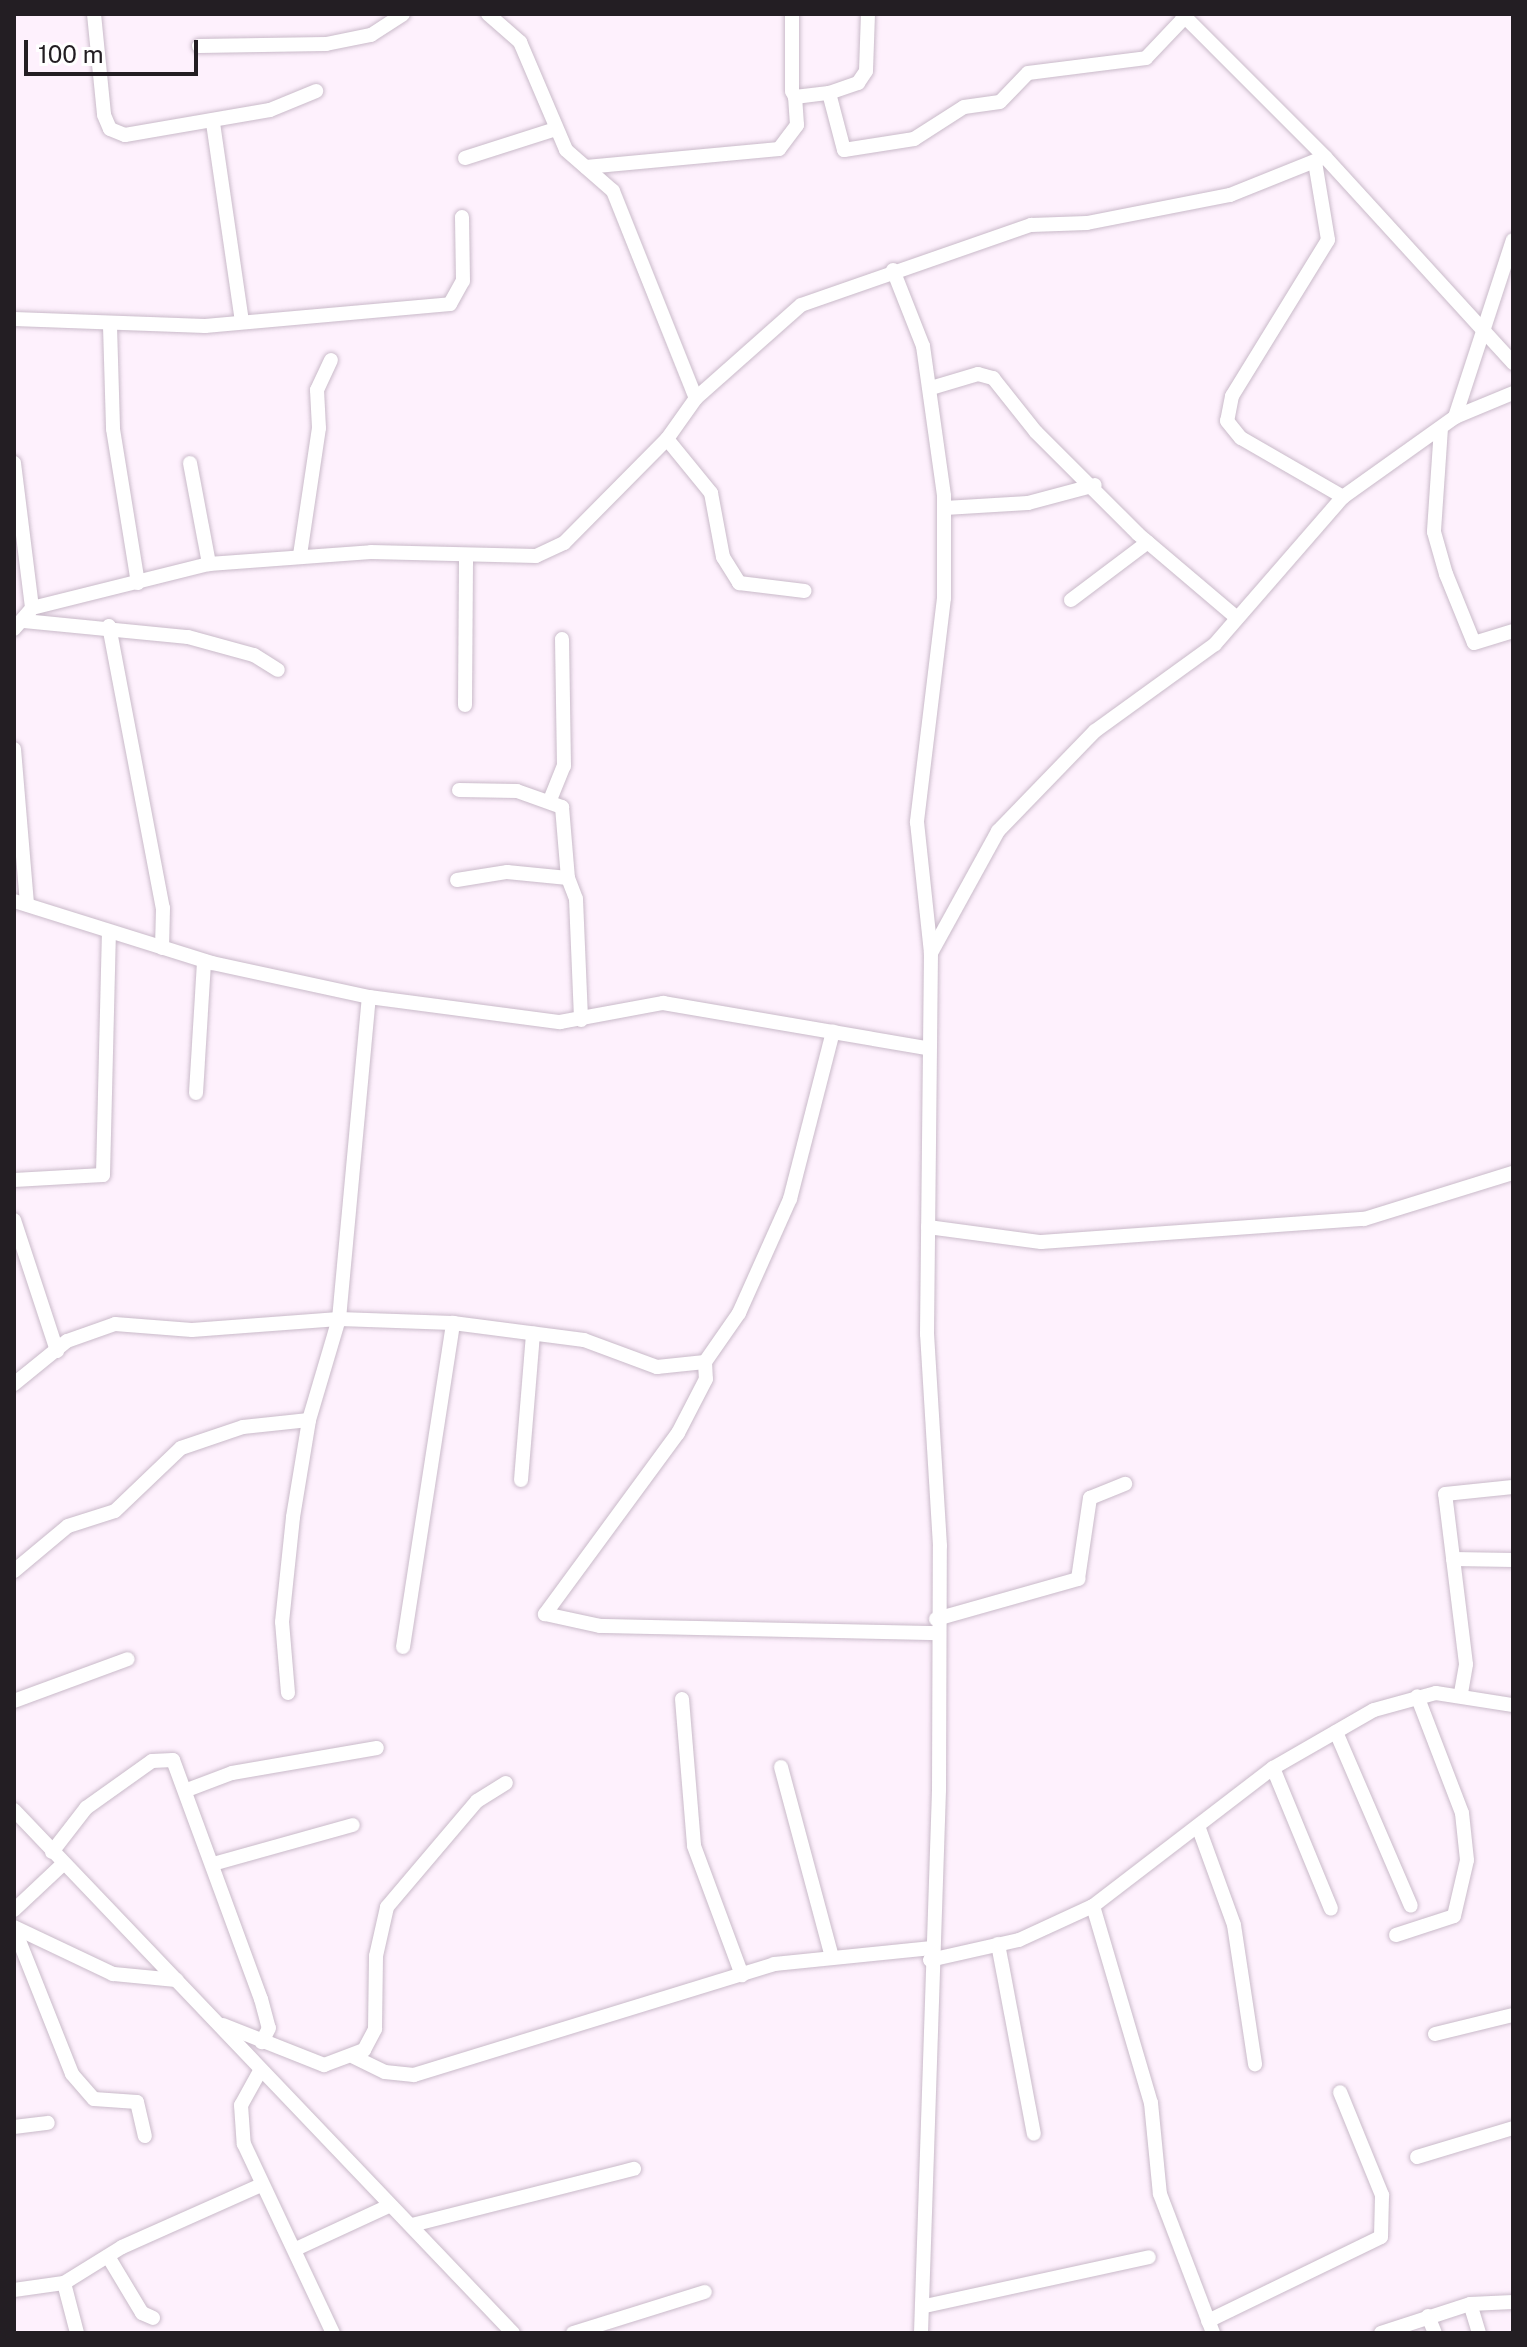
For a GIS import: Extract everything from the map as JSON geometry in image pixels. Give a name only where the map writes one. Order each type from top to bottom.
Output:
[{"type":"street","points":[[94,14],[110,129],[125,135],[213,123],[316,91]]},
{"type":"street","points":[[199,46],[326,44],[371,35],[403,14]]},
{"type":"street","points":[[488,14],[528,57],[553,130],[586,167],[613,191],[696,398]]},
{"type":"street","points":[[586,167],[779,149],[797,125],[792,14]]},
{"type":"street","points":[[795,97],[829,93],[858,83],[866,71],[868,14]]},
{"type":"street","points":[[829,93],[844,150],[904,142],[964,107],[1000,102],[1028,73],[1146,58],[1183,16],[1513,363]]},
{"type":"street","points":[[213,123],[242,322]]},
{"type":"street","points":[[465,158],[553,130]]},
{"type":"street","points":[[23,619],[209,564],[259,566],[300,555],[466,555],[520,559],[564,543],[667,439],[696,398],[801,305],[893,270],[932,264],[1031,225],[1087,223],[1230,195],[1320,160]]},
{"type":"street","points":[[1320,160],[1328,240],[1232,396],[1227,421],[1241,438],[1343,497]]},
{"type":"street","points":[[14,319],[110,326],[242,322],[450,304],[463,281],[462,217]]},
{"type":"street","points":[[1455,417],[1480,325],[1513,240]]},
{"type":"street","points":[[893,270],[931,388],[945,508],[944,598],[917,822],[931,953],[925,1048],[939,1790],[931,1954],[925,2306],[921,2333]]},
{"type":"street","points":[[110,326],[113,429],[138,583]]},
{"type":"street","points":[[300,555],[319,428],[317,390],[331,360]]},
{"type":"street","points":[[931,388],[978,374],[993,378],[1036,432],[1095,485],[1148,542],[1237,618]]},
{"type":"street","points":[[931,953],[998,831],[1109,718],[1183,671],[1237,618],[1343,497],[1455,417],[1513,393]]},
{"type":"street","points":[[1441,428],[1434,532],[1446,574],[1474,643],[1513,631]]},
{"type":"street","points":[[667,439],[711,493],[723,557],[739,583],[805,591]]},
{"type":"street","points":[[14,463],[23,619]]},
{"type":"street","points":[[190,463],[209,564]]},
{"type":"street","points":[[945,508],[1028,503],[1095,485]]},
{"type":"street","points":[[1071,600],[1148,542]]},
{"type":"street","points":[[465,705],[466,555]]},
{"type":"street","points":[[23,619],[109,626],[241,651],[278,670]]},
{"type":"street","points":[[109,626],[163,908],[162,948]]},
{"type":"street","points":[[550,800],[564,766],[562,639]]},
{"type":"street","points":[[14,749],[21,903],[109,935],[204,961],[369,997],[520,1021],[581,1020],[663,1003],[925,1048]]},
{"type":"street","points":[[459,790],[550,800],[562,807],[568,878],[576,899],[581,1020]]},
{"type":"street","points":[[457,880],[507,872],[568,878]]},
{"type":"street","points":[[14,1180],[103,1175],[109,935]]},
{"type":"street","points":[[196,1093],[204,961]]},
{"type":"street","points":[[288,1693],[282,1622],[309,1420],[339,1319],[369,997]]},
{"type":"street","points":[[833,1031],[790,1199],[739,1313],[705,1362],[706,1379],[678,1433],[545,1614],[627,1628],[935,1626],[1078,1579],[1090,1498],[1125,1484]]},
{"type":"street","points":[[928,1227],[1041,1242],[1364,1219],[1513,1173]]},
{"type":"street","points":[[14,1220],[57,1351]]},
{"type":"street","points":[[14,1384],[57,1351],[115,1324],[192,1330],[339,1319],[453,1323],[584,1340],[657,1367],[705,1362]]},
{"type":"street","points":[[403,1647],[453,1323]]},
{"type":"street","points":[[521,1480],[533,1333]]},
{"type":"street","points":[[14,1571],[68,1526],[115,1511],[181,1448],[243,1427],[309,1420]]},
{"type":"street","points":[[1461,1693],[1466,1664],[1445,1494],[1513,1487]]},
{"type":"street","points":[[1453,1559],[1513,1560]]},
{"type":"street","points":[[14,1701],[128,1659]]},
{"type":"street","points":[[354,2057],[385,2072],[414,2075],[742,1975],[832,1957],[931,1954],[998,1944],[1093,1906],[1273,1768],[1336,1732],[1417,1696],[1461,1693],[1513,1705]]},
{"type":"street","points":[[1396,1935],[1454,1916],[1467,1860],[1462,1813],[1417,1696]]},
{"type":"street","points":[[682,1699],[692,1836],[742,1975]]},
{"type":"street","points":[[1336,1732],[1411,1906]]},
{"type":"street","points":[[187,1790],[232,1773],[377,1748]]},
{"type":"street","points":[[52,1852],[86,1808],[161,1756],[173,1760],[187,1790],[267,2018],[262,2042]]},
{"type":"street","points":[[781,1767],[832,1957]]},
{"type":"street","points":[[1273,1768],[1331,1909]]},
{"type":"street","points":[[216,2022],[324,2065],[354,2057],[375,2029],[376,1956],[387,1907],[477,1801],[506,1783]]},
{"type":"street","points":[[14,1810],[63,1864],[108,1901],[260,2071],[513,2333]]},
{"type":"street","points":[[213,1864],[353,1825]]},
{"type":"street","points":[[1198,1826],[1234,1925],[1255,2064]]},
{"type":"street","points":[[14,1910],[63,1864]]},
{"type":"street","points":[[1093,1906],[1151,2103],[1160,2194],[1210,2327],[1381,2237],[1382,2195],[1340,2092]]},
{"type":"street","points":[[14,1927],[113,1974],[177,1980]]},
{"type":"street","points":[[14,1927],[72,2074],[94,2099],[137,2102],[145,2136]]},
{"type":"street","points":[[998,1944],[1034,2134]]},
{"type":"street","points":[[1435,2034],[1513,2015]]},
{"type":"street","points":[[260,2071],[246,2088],[240,2124],[261,2185],[298,2248],[333,2333]]},
{"type":"street","points":[[14,2127],[48,2123]]},
{"type":"street","points":[[1417,2157],[1513,2128]]},
{"type":"street","points":[[412,2225],[634,2169]]},
{"type":"street","points":[[14,2290],[64,2283],[261,2185]]},
{"type":"street","points":[[298,2248],[391,2205]]},
{"type":"street","points":[[925,2306],[1149,2257]]},
{"type":"street","points":[[109,2258],[142,2313],[153,2318]]},
{"type":"street","points":[[64,2283],[77,2333]]},
{"type":"street","points":[[573,2333],[705,2292]]},
{"type":"street","points":[[1381,2333],[1470,2304],[1513,2302]]},
{"type":"street","points":[[1470,2304],[1479,2333]]},
{"type":"street","points":[[1428,2316],[1435,2333]]}]
